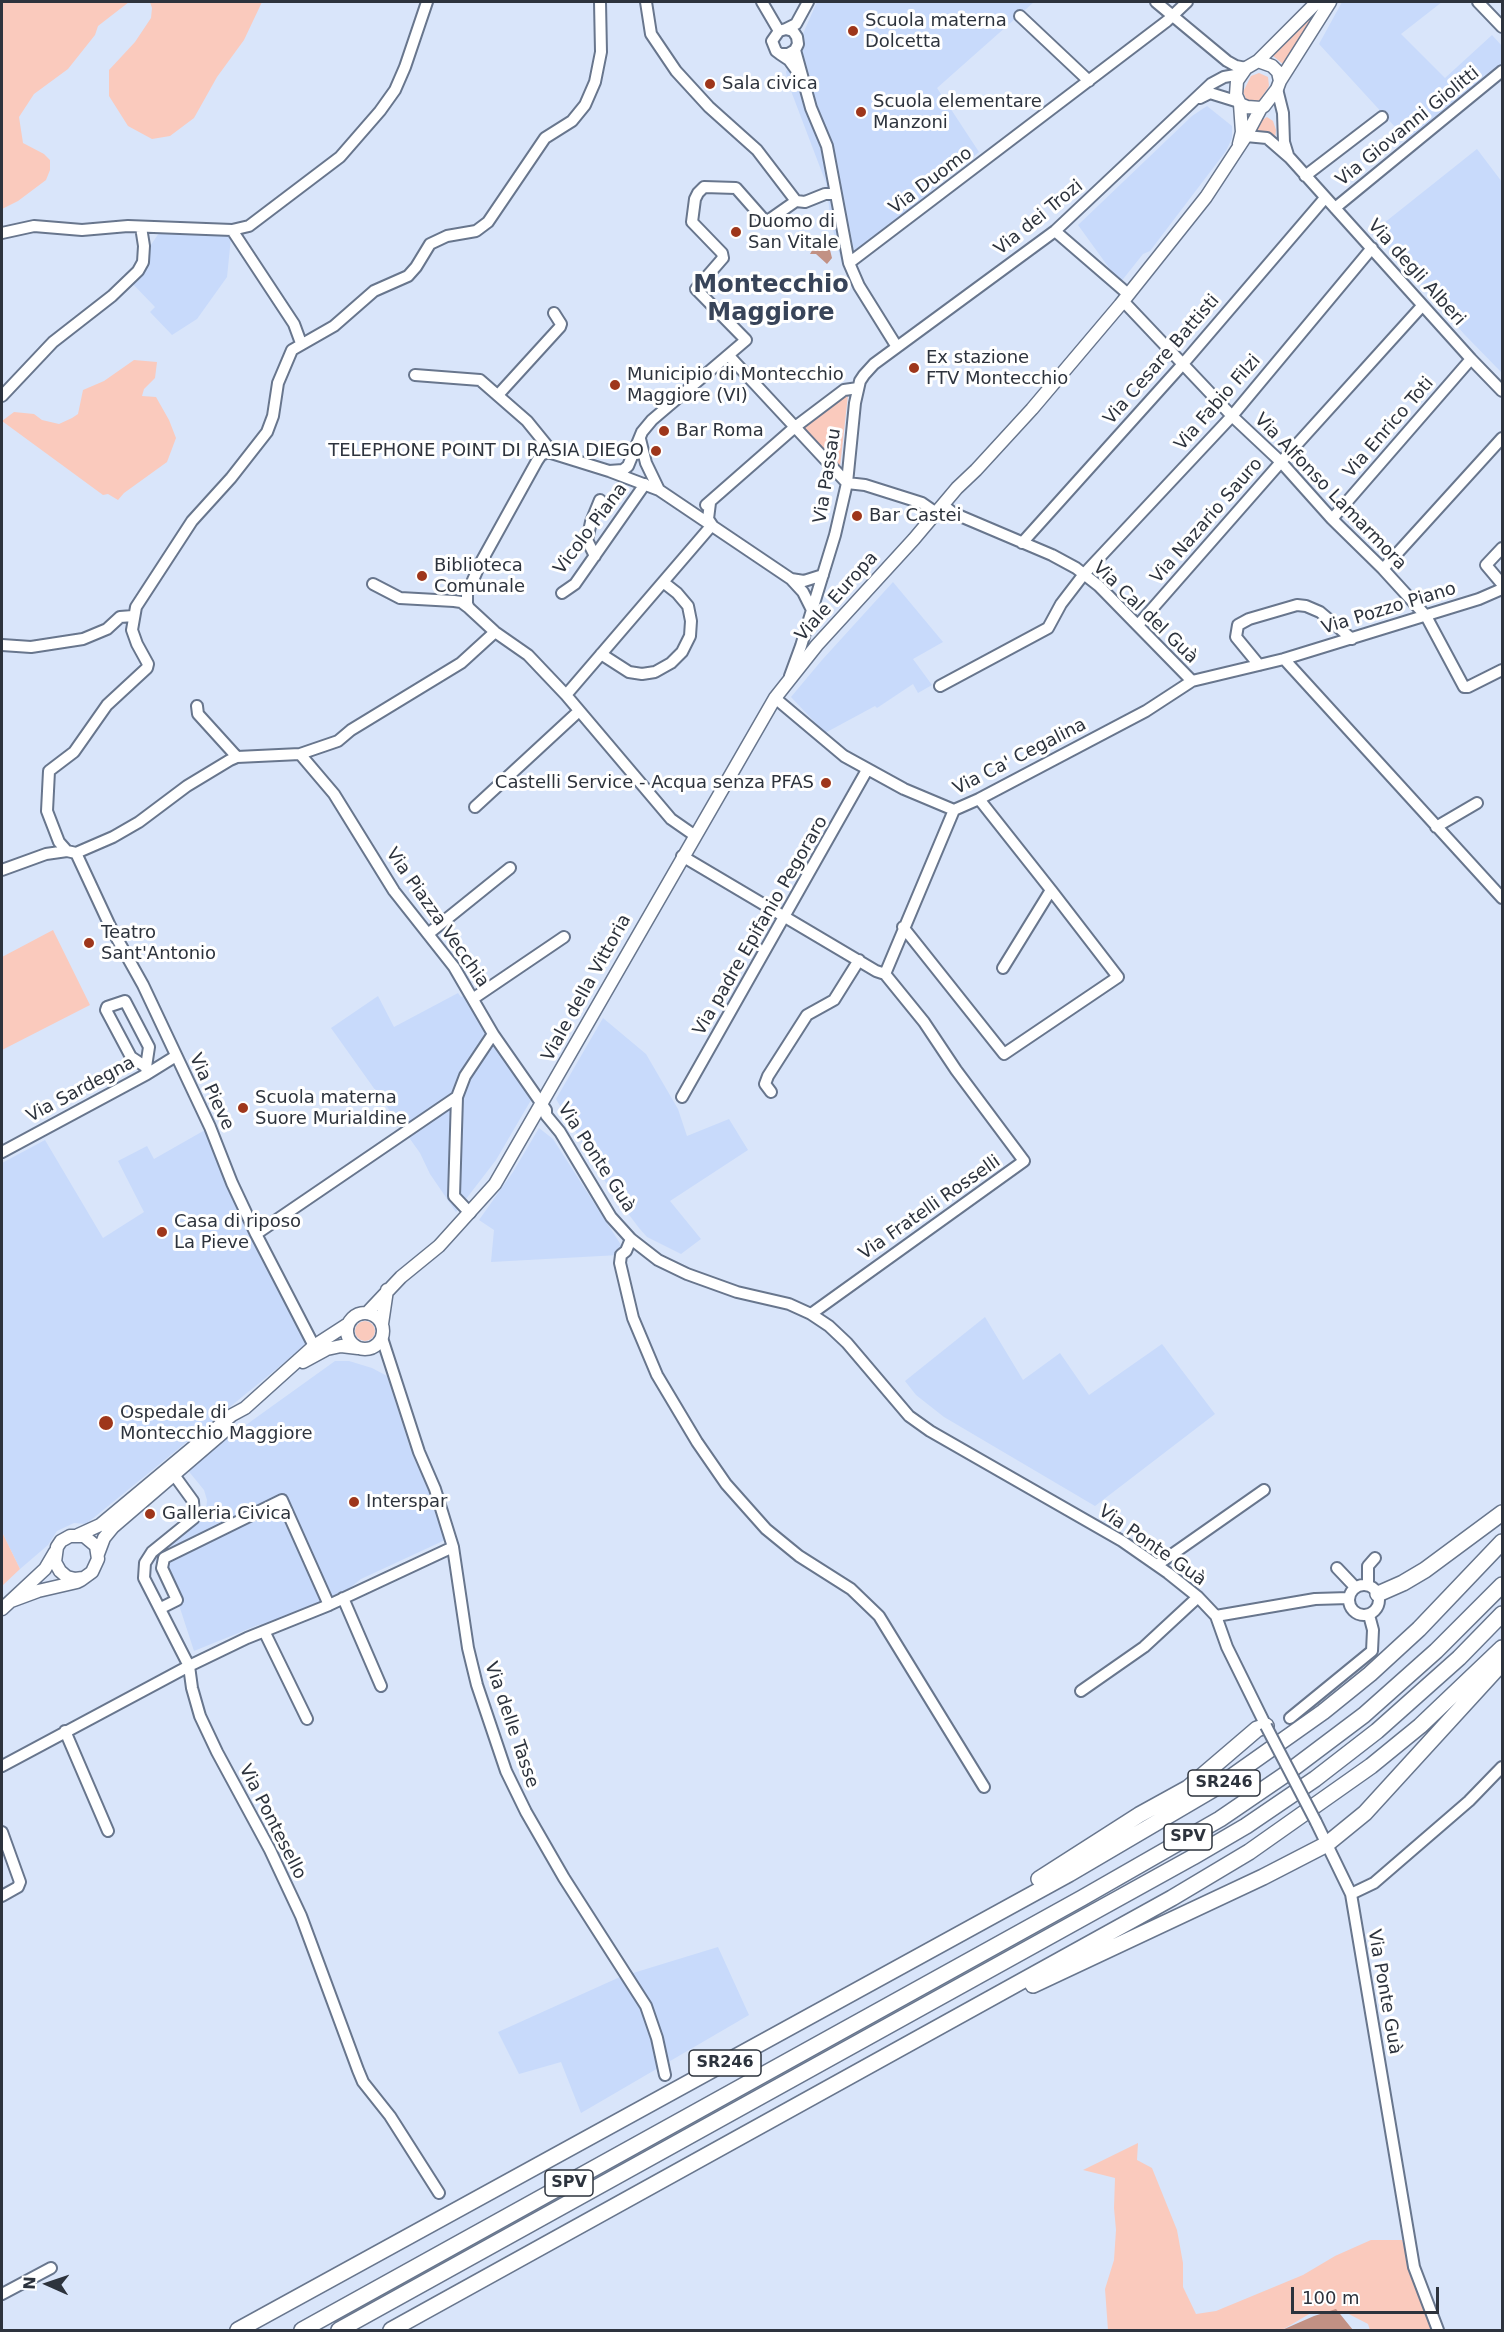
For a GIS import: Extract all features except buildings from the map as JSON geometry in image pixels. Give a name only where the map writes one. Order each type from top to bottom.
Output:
[{"type":"highway","points":[[1373,1589],[1403,1583],[1425,1570],[1503,1513]]},
{"type":"highway","name":"SR246","points":[[238,2331],[1143,1831],[1217,1787],[1263,1757],[1370,1674],[1419,1629],[1503,1542]]},
{"type":"highway","name":"SPV","points":[[302,2331],[1211,1824],[1283,1776],[1364,1715],[1436,1652],[1503,1584]]},
{"type":"highway","name":"SPV","points":[[339,2331],[1228,1837],[1306,1785],[1377,1731],[1434,1681],[1503,1614]]},
{"type":"highway","points":[[391,2331],[1172,1898],[1295,1821],[1371,1766],[1420,1726],[1503,1648]]},
{"type":"highway","points":[[936,2029],[1263,1877],[1327,1844],[1365,1813],[1503,1663]]},
{"type":"highway","points":[[903,1964],[964,1922],[1014,1894],[1139,1815],[1188,1788],[1257,1729],[1266,1726]]},
{"type":"main road","points":[[1243,71],[1258,61],[1317,2]]},
{"type":"main road","name":"Viale Europa","points":[[788,681],[817,645],[941,511],[957,488],[976,470],[1126,299],[1206,197],[1330,2]]},
{"type":"main road","points":[[1258,61],[1272,66],[1278,72],[1279,85]]},
{"type":"main road","name":"Viale Europa","points":[[1243,71],[1235,89],[1239,103],[1243,141]]},
{"type":"main road","points":[[1239,103],[1247,107],[1263,107]]},
{"type":"main road","name":"Viale della Vittoria","points":[[291,1368],[314,1346],[348,1324],[356,1316],[367,1313],[387,1290],[439,1246],[495,1184],[694,835],[775,698],[788,681]]},
{"type":"main road","points":[[6,1605],[45,1569],[58,1544],[65,1538],[100,1525],[291,1368],[327,1349],[341,1346],[367,1349],[379,1342],[387,1290]]},
{"type":"main road","points":[[367,1313],[376,1317],[382,1324]]},
{"type":"main road","points":[[348,1324],[349,1338],[358,1348]]},
{"type":"main road","points":[[6,1605],[30,1593],[77,1582],[95,1570],[104,1538],[110,1531],[235,1422],[245,1408]]},
{"type":"main road","points":[[78,1535],[94,1543],[98,1554]]},
{"type":"main road","points":[[55,1552],[55,1562],[62,1574],[70,1578],[83,1578]]},
{"type":"street","points":[[2,233],[34,226],[82,230],[141,227],[232,230],[249,226],[340,157],[366,128],[395,90],[427,2]]},
{"type":"street","points":[[2,645],[31,647],[83,639],[107,629],[120,617],[133,616],[140,601],[192,521],[231,478],[267,432],[273,416],[278,383],[292,350],[334,326],[374,291],[408,276],[430,244],[447,236],[476,231],[488,222],[546,138],[572,121],[585,105],[595,82],[601,52],[600,2]]},
{"type":"street","points":[[646,2],[651,34],[676,70],[710,107],[757,150],[796,201]]},
{"type":"street","points":[[762,2],[783,30],[793,32],[797,37],[798,44],[795,50],[788,54],[780,54]]},
{"type":"street","points":[[801,76],[789,60],[773,46],[772,41],[783,30],[796,24],[808,2]]},
{"type":"street","points":[[1156,2],[1227,61],[1243,71]]},
{"type":"street","name":"Via Duomo","points":[[849,263],[1089,81],[1172,16],[1186,2]]},
{"type":"street","points":[[1478,2],[1503,27]]},
{"type":"street","points":[[1020,16],[1089,81]]},
{"type":"street","points":[[795,50],[801,76],[827,146],[849,263],[859,286],[897,347]]},
{"type":"street","name":"Via dei Trozi","points":[[897,347],[1055,231],[1211,84],[1243,71]]},
{"type":"street","name":"Via Giovanni Giolitti","points":[[1335,208],[1503,71]]},
{"type":"street","name":"Via degli Alberi","points":[[1279,85],[1284,142],[1290,158]]},
{"type":"street","name":"Via dei Trozi","points":[[1192,104],[1210,93],[1239,103]]},
{"type":"street","points":[[1263,107],[1276,111],[1284,122]]},
{"type":"street","points":[[1305,176],[1382,117]]},
{"type":"street","name":"Via degli Alberi","points":[[1243,141],[1267,138],[1290,158],[1422,306],[1503,391]]},
{"type":"street","points":[[609,471],[622,470],[628,466],[642,432],[652,420],[746,340],[696,289],[723,258],[722,253],[692,222],[695,199],[704,187],[736,188],[766,222],[796,201],[805,202],[825,194],[836,194]]},
{"type":"street","name":"Via Cesare Battisti","points":[[1022,543],[1182,365],[1325,198]]},
{"type":"street","points":[[2,396],[60,336],[112,296],[138,271],[143,262],[144,246],[141,227]]},
{"type":"street","points":[[232,230],[294,324],[301,343]]},
{"type":"street","name":"Via Alfonso Lamarmora","points":[[1055,231],[1126,299],[1182,365],[1281,462],[1332,519],[1426,615],[1464,687],[1503,669]]},
{"type":"street","name":"Via Fabio Filzi","points":[[940,686],[1048,628],[1061,604],[1084,574],[1232,416],[1372,248]]},
{"type":"street","name":"Via Nazario Sauro","points":[[1138,626],[1281,462],[1422,306]]},
{"type":"street","points":[[498,395],[560,327],[561,324],[554,313]]},
{"type":"street","name":"Via Passau","points":[[788,681],[824,575],[847,483],[860,381],[874,364],[897,347]]},
{"type":"street","points":[[729,356],[847,483]]},
{"type":"street","name":"Via Enrico Toti","points":[[1332,519],[1471,359]]},
{"type":"street","points":[[414,375],[480,380],[537,431],[553,453]]},
{"type":"street","points":[[688,508],[696,509],[710,502],[795,427],[844,390],[858,388]]},
{"type":"street","points":[[1383,569],[1503,438]]},
{"type":"street","points":[[640,439],[646,463],[659,490]]},
{"type":"street","points":[[470,608],[466,600],[469,588],[524,482],[541,455],[548,452],[659,490],[791,579],[803,592],[812,610]]},
{"type":"street","name":"Via Cal del Guà","points":[[847,483],[866,485],[953,513],[1052,555],[1099,586],[1192,681],[1284,659]]},
{"type":"street","name":"Vicolo Piana","points":[[562,593],[575,584],[645,484]]},
{"type":"street","points":[[595,556],[587,540],[600,500]]},
{"type":"street","points":[[710,502],[708,519],[712,525]]},
{"type":"street","points":[[566,695],[712,525]]},
{"type":"street","points":[[1503,548],[1486,566],[1503,586]]},
{"type":"street","points":[[791,579],[804,581],[824,575]]},
{"type":"street","points":[[601,654],[629,672],[642,674],[655,672],[671,663],[682,652],[690,636],[691,621],[688,606],[663,582]]},
{"type":"street","points":[[373,584],[400,598],[454,601],[470,608],[495,632],[528,655],[566,695],[671,819],[694,835]]},
{"type":"street","name":"Via Pozzo Piano","points":[[1284,659],[1479,599],[1503,586]]},
{"type":"street","points":[[1259,665],[1236,637],[1238,625],[1249,619],[1297,605],[1320,612],[1352,639]]},
{"type":"street","name":"Via Pieve","points":[[133,616],[132,630],[136,644],[148,664],[147,668],[107,705],[74,752],[49,771],[47,811],[59,842],[72,852],[176,1056],[210,1127],[256,1234],[314,1346]]},
{"type":"street","points":[[2,870],[46,854],[72,852],[113,837],[139,822],[187,786],[237,757],[300,754],[338,741],[351,730],[430,684],[461,663],[495,632]]},
{"type":"street","points":[[1284,659],[1503,898]]},
{"type":"street","name":"Via Ca' Cegalina","points":[[775,698],[829,744],[867,770],[954,810],[1146,711],[1192,681]]},
{"type":"street","points":[[197,706],[198,714],[237,757]]},
{"type":"street","points":[[474,807],[579,711]]},
{"type":"street","name":"Via Piazza Vecchia","points":[[300,754],[334,794],[394,891],[474,998],[493,1034],[542,1105]]},
{"type":"street","name":"Via padre Epifanio Pegoraro","points":[[682,1097],[867,770]]},
{"type":"street","points":[[903,927],[1004,1054],[1118,977],[979,799]]},
{"type":"street","points":[[1436,826],[1477,803]]},
{"type":"street","points":[[682,856],[876,971],[885,974],[954,810]]},
{"type":"street","points":[[428,934],[510,868]]},
{"type":"street","points":[[1003,968],[1051,890]]},
{"type":"street","points":[[474,998],[564,937]]},
{"type":"street","points":[[771,1092],[765,1084],[768,1076],[807,1015],[834,1000],[859,960]]},
{"type":"street","name":"Via Fratelli Rosselli","points":[[811,1314],[1024,1161],[956,1070],[924,1022],[885,974]]},
{"type":"street","points":[[125,1001],[149,1047],[147,1070],[131,1057],[106,1010],[107,1007],[125,1001]]},
{"type":"street","points":[[470,1213],[454,1196],[457,1097],[465,1076],[493,1034]]},
{"type":"street","name":"Via Sardegna","points":[[2,1152],[176,1056]]},
{"type":"street","points":[[256,1234],[457,1097]]},
{"type":"street","name":"Via Ponte Guà","points":[[542,1105],[611,1217],[631,1239],[658,1260],[687,1274],[737,1292],[789,1304],[830,1326],[909,1416],[930,1431],[1122,1541],[1157,1565],[1198,1598],[1216,1616],[1227,1647],[1351,1894],[1414,2266],[1438,2331]]},
{"type":"street","points":[[631,1239],[626,1251],[621,1255],[620,1263],[623,1284],[639,1334],[666,1392],[701,1449],[726,1484],[771,1533],[799,1556],[851,1589],[879,1616],[984,1787]]},
{"type":"street","name":"Via delle Tasse","points":[[379,1342],[395,1374],[419,1452],[435,1489],[453,1547],[468,1648],[477,1685],[506,1771],[526,1812],[564,1878],[646,2006],[657,2038],[665,2075]]},
{"type":"street","name":"Via Pontesello","points":[[173,1476],[194,1501],[194,1518],[152,1552],[145,1563],[144,1578],[189,1666],[200,1716],[302,1916],[363,2082],[390,2116],[440,2193]]},
{"type":"street","points":[[1157,1565],[1264,1490]]},
{"type":"street","points":[[161,1608],[177,1600],[162,1568],[164,1558],[282,1500],[329,1605]]},
{"type":"street","points":[[2,1766],[189,1666],[264,1631],[329,1605],[453,1547]]},
{"type":"street","points":[[1356,1587],[1349,1598],[1349,1604],[1354,1612],[1364,1616],[1369,1615],[1379,1604],[1368,1566],[1376,1558]]},
{"type":"street","points":[[1337,1569],[1356,1587],[1373,1589]]},
{"type":"street","points":[[343,1598],[381,1686]]},
{"type":"street","points":[[1081,1691],[1144,1647],[1198,1598]]},
{"type":"street","points":[[1216,1616],[1315,1599],[1349,1598]]},
{"type":"street","points":[[1290,1718],[1372,1652],[1373,1630],[1369,1615]]},
{"type":"street","points":[[264,1631],[307,1719]]},
{"type":"street","points":[[65,1731],[108,1831]]},
{"type":"street","points":[[1351,1894],[1374,1883],[1469,1801],[1503,1767]]},
{"type":"street","points":[[2,1832],[20,1882],[18,1887],[2,1896]]},
{"type":"street","points":[[2,2294],[51,2268]]},
{"type":"shaded area","points":[[2,2],[129,2],[98,26],[95,35],[68,69],[34,94],[19,117],[23,143],[44,154],[50,160],[50,170],[46,180],[18,201],[2,209]]},
{"type":"shaded area","points":[[150,2],[262,2],[244,40],[217,77],[194,118],[170,136],[152,139],[128,126],[109,96],[109,70],[135,42],[151,18]]},
{"type":"shaded area","points":[[817,2],[1034,2],[937,88],[979,152],[842,264],[831,222],[826,183],[788,83],[786,72]]},
{"type":"shaded area","points":[[1342,2],[1442,2],[1401,34],[1445,78],[1492,35],[1502,46],[1502,64],[1407,140],[1319,44]]},
{"type":"shaded area","points":[[1319,11],[1284,65],[1272,55]]},
{"type":"shaded area","points":[[1259,73],[1268,77],[1269,86],[1260,100],[1247,101],[1243,92],[1251,76]]},
{"type":"shaded area","points":[[1207,106],[1232,126],[1232,138],[1226,151],[1150,251],[1143,254],[1120,283],[1078,225],[1192,116]]},
{"type":"shaded area","points":[[1267,117],[1273,121],[1276,130],[1275,140],[1255,133],[1259,122]]},
{"type":"shaded area","points":[[1477,149],[1502,182],[1502,373],[1464,334],[1374,231]]},
{"type":"shaded area","points":[[232,228],[227,277],[197,319],[172,335],[150,312],[155,307],[128,279],[161,230]]},
{"type":"shaded area","points":[[821,245],[830,250],[832,258],[827,264],[816,254],[810,254],[814,247]]},
{"type":"shaded area","points":[[134,360],[157,362],[155,378],[144,389],[142,396],[156,397],[176,438],[167,462],[124,493],[118,500],[108,494],[103,495],[2,421],[14,412],[34,414],[42,420],[59,424],[72,418],[78,414],[83,390],[104,381]]},
{"type":"shaded area","points":[[848,395],[840,467],[802,427]]},
{"type":"shaded area","points":[[893,582],[943,642],[913,659],[932,685],[918,693],[913,684],[877,708],[875,706],[825,733],[791,697]]},
{"type":"shaded area","points":[[53,930],[90,1005],[2,1050],[2,957]]},
{"type":"shaded area","points":[[458,993],[461,997],[469,993],[534,1095],[496,1160],[456,1212],[430,1174],[420,1153],[331,1028],[378,996],[394,1027]]},
{"type":"shaded area","points":[[603,1018],[646,1054],[678,1109],[687,1136],[729,1119],[748,1150],[670,1201],[701,1239],[681,1254],[647,1237],[639,1228],[609,1188],[556,1099]]},
{"type":"shaded area","name":"Ospedale di Montecchio Maggiore","points":[[212,1126],[312,1340],[86,1524],[74,1523],[57,1531],[48,1545],[20,1569],[2,1532],[2,1163],[45,1140],[103,1238],[144,1212],[118,1161],[147,1146],[154,1159]]},
{"type":"shaded area","points":[[539,1128],[553,1139],[623,1248],[619,1255],[491,1262],[494,1230],[479,1220],[513,1172]]},
{"type":"shaded area","points":[[985,1317],[1023,1380],[1060,1353],[1089,1395],[1162,1344],[1215,1414],[1095,1506],[944,1417],[916,1395],[905,1381]]},
{"type":"shaded area","points":[[365,1321],[372,1324],[375,1331],[372,1338],[365,1341],[358,1338],[355,1331],[358,1324]]},
{"type":"shaded area","points":[[335,1361],[349,1361],[372,1368],[387,1376],[412,1454],[440,1517],[445,1540],[361,1579],[345,1595],[292,1621],[258,1625],[194,1651],[179,1605],[162,1578],[155,1560],[158,1552],[202,1518],[206,1511],[207,1500],[204,1490],[186,1468]]},
{"type":"shaded area","points":[[2,1532],[20,1569],[2,1586]]},
{"type":"shaded area","points":[[718,1947],[749,2015],[581,2113],[561,2062],[519,2074],[498,2032],[620,1977]]},
{"type":"shaded area","points":[[1138,2143],[1137,2160],[1152,2168],[1177,2230],[1183,2263],[1183,2287],[1196,2314],[1216,2311],[1303,2275],[1335,2256],[1371,2240],[1402,2240],[1414,2279],[1435,2330],[1370,2330],[1368,2324],[1343,2311],[1311,2313],[1282,2330],[1108,2330],[1105,2289],[1114,2260],[1115,2178],[1083,2170]]},
{"type":"shaded area","points":[[1336,2309],[1353,2330],[1282,2330],[1314,2316]]},
{"type":"place","name":"Scuola materna Dolcetta","points":[[853,31]]},
{"type":"place","name":"Sala civica","points":[[710,84]]},
{"type":"place","name":"Scuola elementare Manzoni","points":[[861,112]]},
{"type":"place","name":"Duomo di San Vitale","points":[[736,232]]},
{"type":"place","name":"Ex stazione FTV Montecchio","points":[[914,368]]},
{"type":"place","name":"Municipio di Montecchio Maggiore (VI)","points":[[615,385]]},
{"type":"place","name":"Bar Roma","points":[[664,431]]},
{"type":"place","name":"TELEPHONE POINT DI RASIA DIEGO","points":[[656,451]]},
{"type":"place","name":"Bar Castei","points":[[857,516]]},
{"type":"place","name":"Biblioteca Comunale","points":[[422,576]]},
{"type":"place","name":"Castelli Service - Acqua senza PFAS","points":[[826,783]]},
{"type":"place","name":"Teatro Sant'Antonio","points":[[89,943]]},
{"type":"place","name":"Scuola materna Suore Murialdine","points":[[243,1108]]},
{"type":"place","name":"Casa di riposo La Pieve","points":[[162,1232]]},
{"type":"place","name":"Ospedale di Montecchio Maggiore","points":[[106,1423]]},
{"type":"place","name":"Interspar","points":[[354,1502]]},
{"type":"place","name":"Galleria Civica","points":[[150,1514]]},
{"type":"district","name":"Montecchio Maggiore","points":[[771,300]]}]
